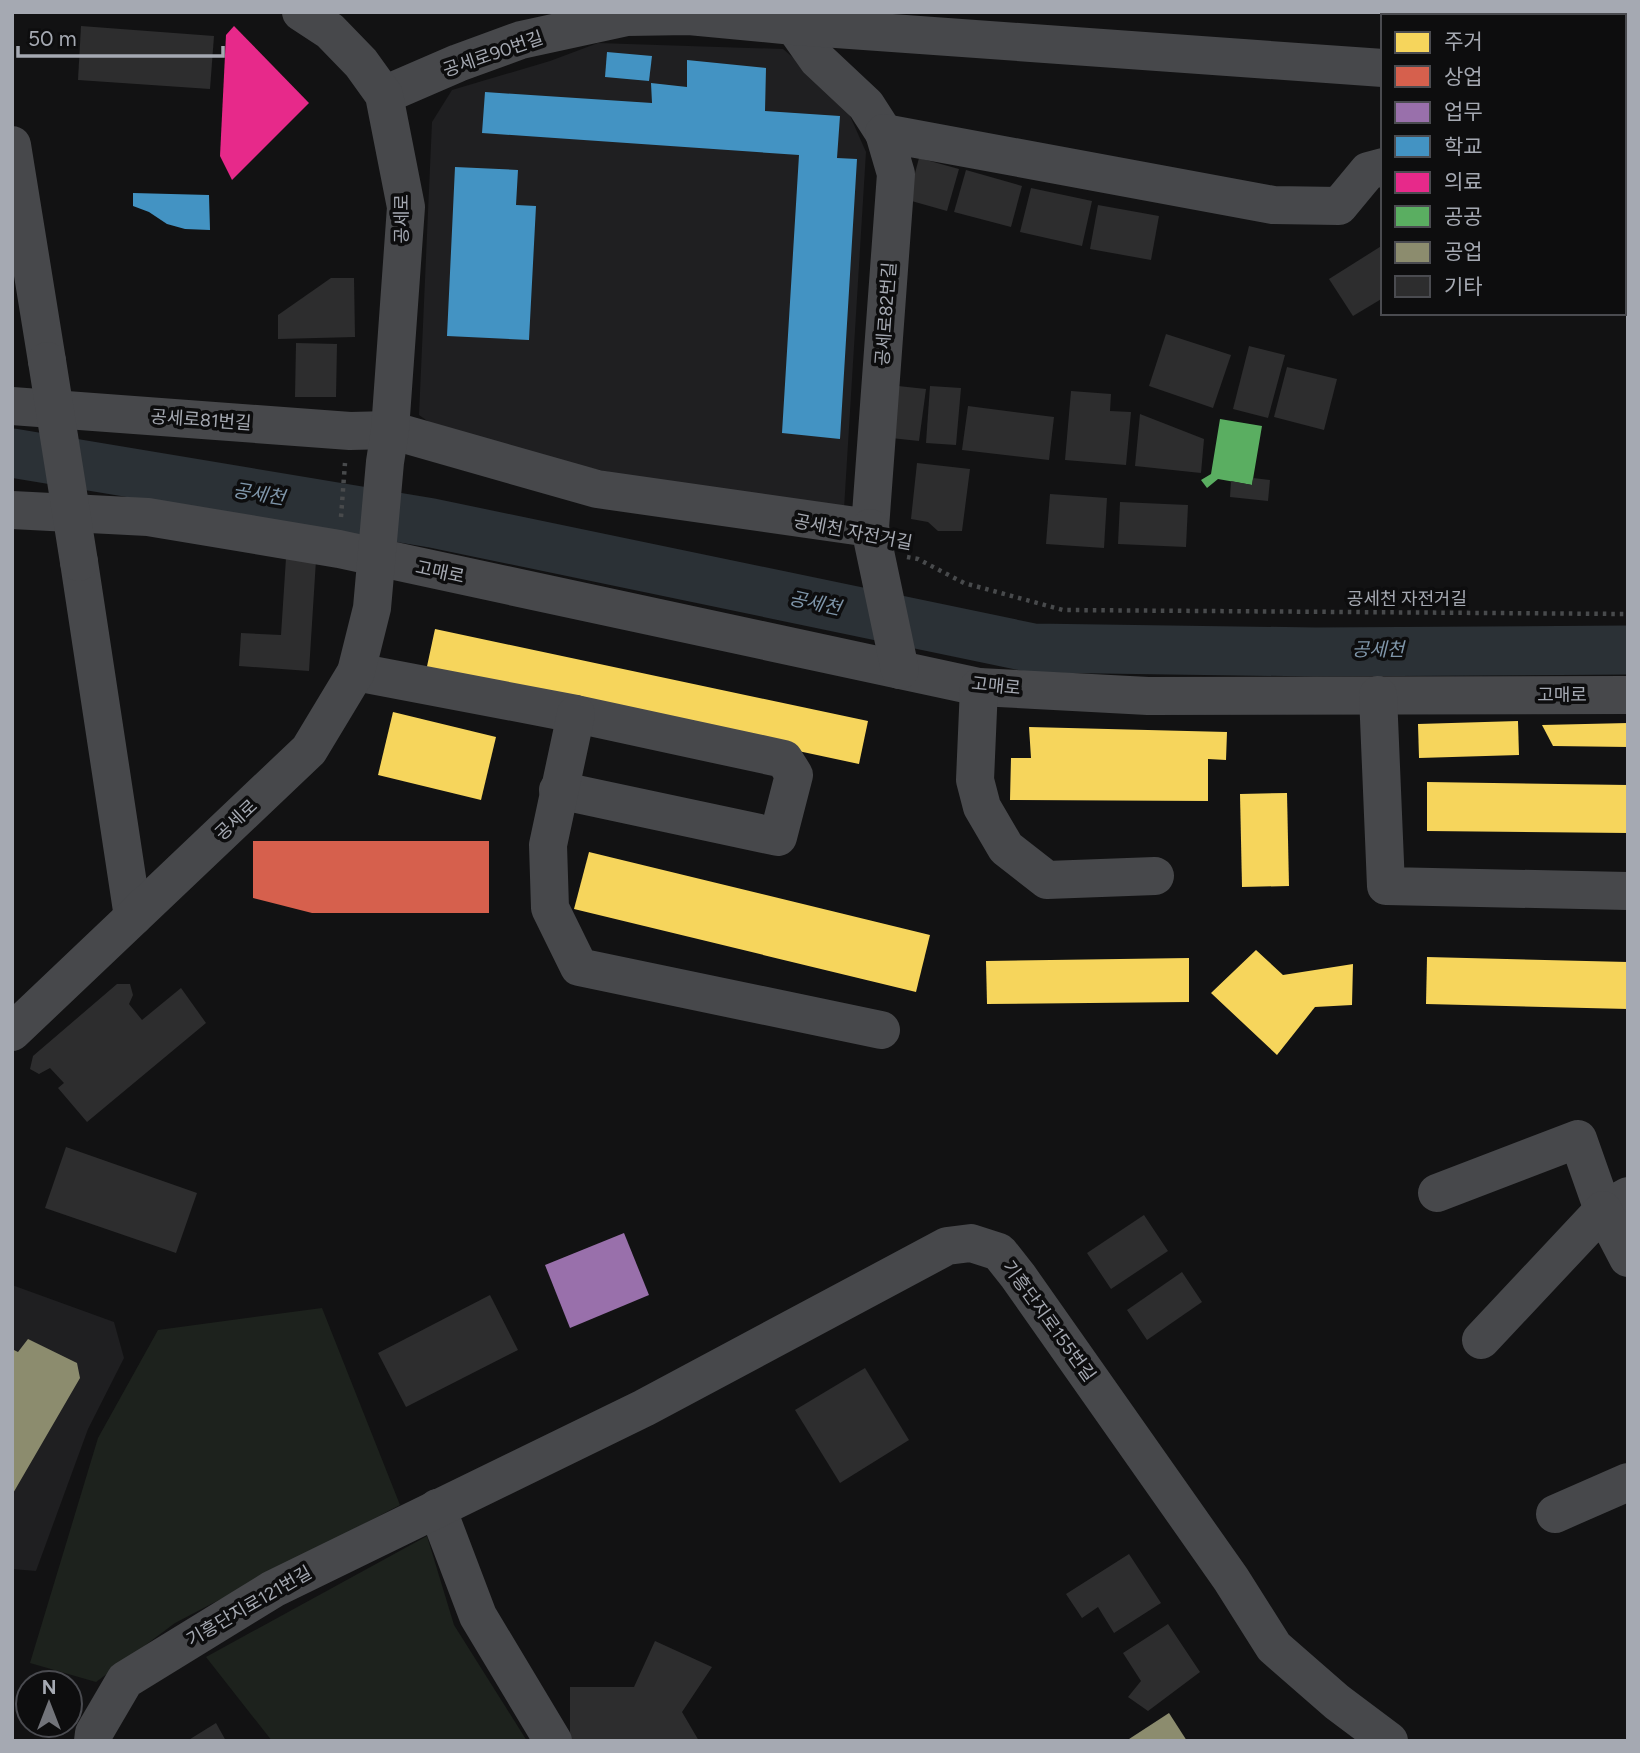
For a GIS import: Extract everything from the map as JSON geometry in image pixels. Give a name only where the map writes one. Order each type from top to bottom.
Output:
[{"type":"street","name":"공세로","points":[[12,1032],[309,750],[356,673],[372,608],[388,446],[406,207],[384,95],[361,63],[330,31],[301,12]]},
{"type":"street","name":"공세로90번길","points":[[384,95],[458,63],[521,40],[587,19],[627,17],[689,16],[794,26],[1381,68]]},
{"type":"street","name":"공세로82번길","points":[[794,26],[818,60],[866,105],[884,133],[896,174],[870,527],[900,670]]},
{"type":"street","points":[[884,133],[1273,205],[1339,206],[1368,171],[1381,168]]},
{"type":"street","points":[[12,145],[133,917]]},
{"type":"street","name":"공세로81번길","points":[[12,406],[350,430],[388,446]]},
{"type":"street","points":[[388,446],[597,489],[870,527]]},
{"type":"street","name":"고매로","points":[[12,510],[148,517],[339,549],[979,687],[1148,696],[1628,695]]},
{"type":"street","points":[[356,673],[576,714],[784,759],[794,775],[778,837],[558,790]]},
{"type":"street","points":[[979,687],[975,780],[982,807],[1006,848],[1047,880],[1155,876]]},
{"type":"street","points":[[1378,695],[1386,886],[1628,891]]},
{"type":"street","points":[[576,714],[548,845],[550,908],[579,967],[881,1030]]},
{"type":"street","points":[[1437,1193],[1578,1139],[1616,1203],[1628,1258]]},
{"type":"street","points":[[1481,1340],[1616,1203]]},
{"type":"street","name":"기흥단지로155번길","points":[[438,1508],[644,1408],[947,1246],[971,1243],[999,1252],[1018,1276],[1231,1579],[1274,1647],[1337,1702],[1389,1741]]},
{"type":"street","points":[[1555,1514],[1628,1482]]},
{"type":"street","points":[[438,1508],[478,1616],[552,1741]]},
{"type":"street","name":"기흥단지로121번길","points":[[93,1741],[94,1733],[125,1680],[273,1589],[438,1508]]},
{"type":"path","points":[[341,521],[346,455]]},
{"type":"path","name":"공세천 자전거길","points":[[897,555],[918,559],[964,583],[1063,610],[1628,614]]},
{"type":"shaded area","points":[[598,43],[783,49],[843,100],[866,152],[844,509],[654,482],[450,437],[419,415],[432,122],[452,90],[550,61]]},
{"type":"shaded area","points":[[12,1285],[114,1322],[124,1358],[88,1429],[36,1571],[12,1569]]},
{"type":"shaded area","points":[[322,1308],[400,1505],[175,1623],[96,1682],[84,1679],[84,1669],[51,1669],[30,1663],[98,1438],[158,1330]]},
{"type":"shaded area","points":[[427,1536],[454,1625],[527,1741],[272,1741],[206,1657]]},
{"type":"building: 주거","points":[[435,629],[868,721],[859,764],[426,671]]},
{"type":"building: 주거","points":[[393,712],[496,737],[481,800],[378,775]]},
{"type":"building: 주거","points":[[1518,721],[1519,755],[1419,758],[1418,724]]},
{"type":"building: 주거","points":[[1628,723],[1628,747],[1553,746],[1542,725]]},
{"type":"building: 주거","points":[[1029,727],[1227,732],[1226,760],[1208,759],[1208,801],[1010,800],[1011,758],[1031,758]]},
{"type":"building: 주거","points":[[1427,782],[1628,785],[1628,833],[1427,831]]},
{"type":"building: 주거","points":[[1287,793],[1289,886],[1242,887],[1240,794]]},
{"type":"building: 주거","points":[[589,852],[930,935],[916,992],[574,909]]},
{"type":"building: 주거","points":[[1256,950],[1283,975],[1353,964],[1352,1005],[1315,1007],[1277,1055],[1211,993]]},
{"type":"building: 주거","points":[[1427,957],[1628,962],[1628,1009],[1426,1004]]},
{"type":"building: 주거","points":[[1189,958],[1189,1002],[987,1004],[986,961]]},
{"type":"building: 상업","points":[[253,841],[489,841],[489,913],[312,913],[253,898]]},
{"type":"building: 업무","points":[[624,1233],[649,1295],[570,1328],[545,1265]]},
{"type":"building: 학교","points":[[607,52],[652,56],[649,81],[605,77]]},
{"type":"building: 학교","points":[[687,60],[766,68],[765,111],[840,116],[837,158],[857,159],[840,439],[782,433],[799,155],[482,133],[485,92],[652,103],[651,83],[687,87]]},
{"type":"building: 학교","points":[[455,167],[518,170],[516,205],[536,206],[529,340],[447,336]]},
{"type":"building: 학교","points":[[133,193],[209,195],[210,230],[185,229],[167,224],[149,212],[133,206]]},
{"type":"building: 의료","points":[[234,26],[309,103],[232,180],[220,156],[226,35]]},
{"type":"building: 공공","points":[[1220,419],[1262,426],[1252,485],[1218,479],[1207,488],[1201,480],[1211,474]]},
{"type":"building: 공업","points":[[28,1339],[77,1363],[80,1378],[12,1495],[12,1349],[18,1352]]},
{"type":"building: 공업","points":[[1169,1713],[1187,1741],[1126,1741]]},
{"type":"building: 기타","points":[[81,26],[214,36],[210,89],[78,80]]},
{"type":"building: 기타","points":[[919,158],[959,169],[947,211],[908,200]]},
{"type":"building: 기타","points":[[966,170],[1022,186],[1011,227],[954,212]]},
{"type":"building: 기타","points":[[1031,188],[1092,201],[1082,246],[1020,232]]},
{"type":"building: 기타","points":[[1098,205],[1159,216],[1151,260],[1090,249]]},
{"type":"building: 기타","points":[[1381,246],[1381,299],[1353,316],[1329,279]]},
{"type":"building: 기타","points":[[331,278],[354,278],[355,337],[278,339],[278,315]]},
{"type":"building: 기타","points":[[1166,334],[1231,355],[1213,408],[1149,386]]},
{"type":"building: 기타","points":[[296,343],[337,344],[336,397],[295,397]]},
{"type":"building: 기타","points":[[1249,346],[1285,355],[1268,418],[1233,409]]},
{"type":"building: 기타","points":[[1287,367],[1337,379],[1324,430],[1274,417]]},
{"type":"building: 기타","points":[[898,386],[926,389],[919,441],[891,438]]},
{"type":"building: 기타","points":[[930,386],[961,388],[956,445],[926,443]]},
{"type":"building: 기타","points":[[1071,391],[1111,394],[1110,411],[1131,412],[1126,465],[1065,460]]},
{"type":"building: 기타","points":[[968,406],[1054,417],[1049,460],[962,450]]},
{"type":"building: 기타","points":[[1140,414],[1204,439],[1201,473],[1135,466]]},
{"type":"building: 기타","points":[[917,463],[970,469],[962,531],[938,531],[928,522],[911,519]]},
{"type":"building: 기타","points":[[1253,478],[1270,480],[1268,501],[1230,497],[1231,481],[1252,485]]},
{"type":"building: 기타","points":[[1050,494],[1107,498],[1104,548],[1046,544]]},
{"type":"building: 기타","points":[[1120,502],[1188,505],[1186,547],[1118,544]]},
{"type":"building: 기타","points":[[286,558],[316,560],[309,671],[239,666],[241,633],[281,635]]},
{"type":"building: 기타","points":[[117,984],[130,984],[133,995],[129,1004],[142,1020],[181,988],[206,1023],[87,1122],[58,1088],[64,1083],[50,1068],[39,1074],[30,1069],[33,1056]]},
{"type":"building: 기타","points":[[66,1147],[197,1193],[176,1253],[45,1208]]},
{"type":"building: 기타","points":[[1144,1215],[1168,1251],[1111,1289],[1087,1253]]},
{"type":"building: 기타","points":[[1182,1272],[1202,1302],[1147,1340],[1127,1310]]},
{"type":"building: 기타","points":[[490,1295],[518,1350],[406,1407],[378,1353]]},
{"type":"building: 기타","points":[[865,1368],[909,1440],[840,1483],[795,1410]]},
{"type":"building: 기타","points":[[1129,1554],[1161,1603],[1114,1633],[1098,1607],[1082,1618],[1066,1594]]},
{"type":"building: 기타","points":[[1168,1624],[1200,1672],[1148,1711],[1128,1697],[1141,1681],[1123,1653]]},
{"type":"building: 기타","points":[[655,1641],[712,1667],[682,1712],[699,1741],[570,1741],[570,1687],[634,1687]]},
{"type":"building: 기타","points":[[216,1723],[226,1741],[187,1741]]},
{"type":"waterway","name":"공세천","points":[[12,453],[432,523],[1033,648],[1315,652],[1628,650]]}]
